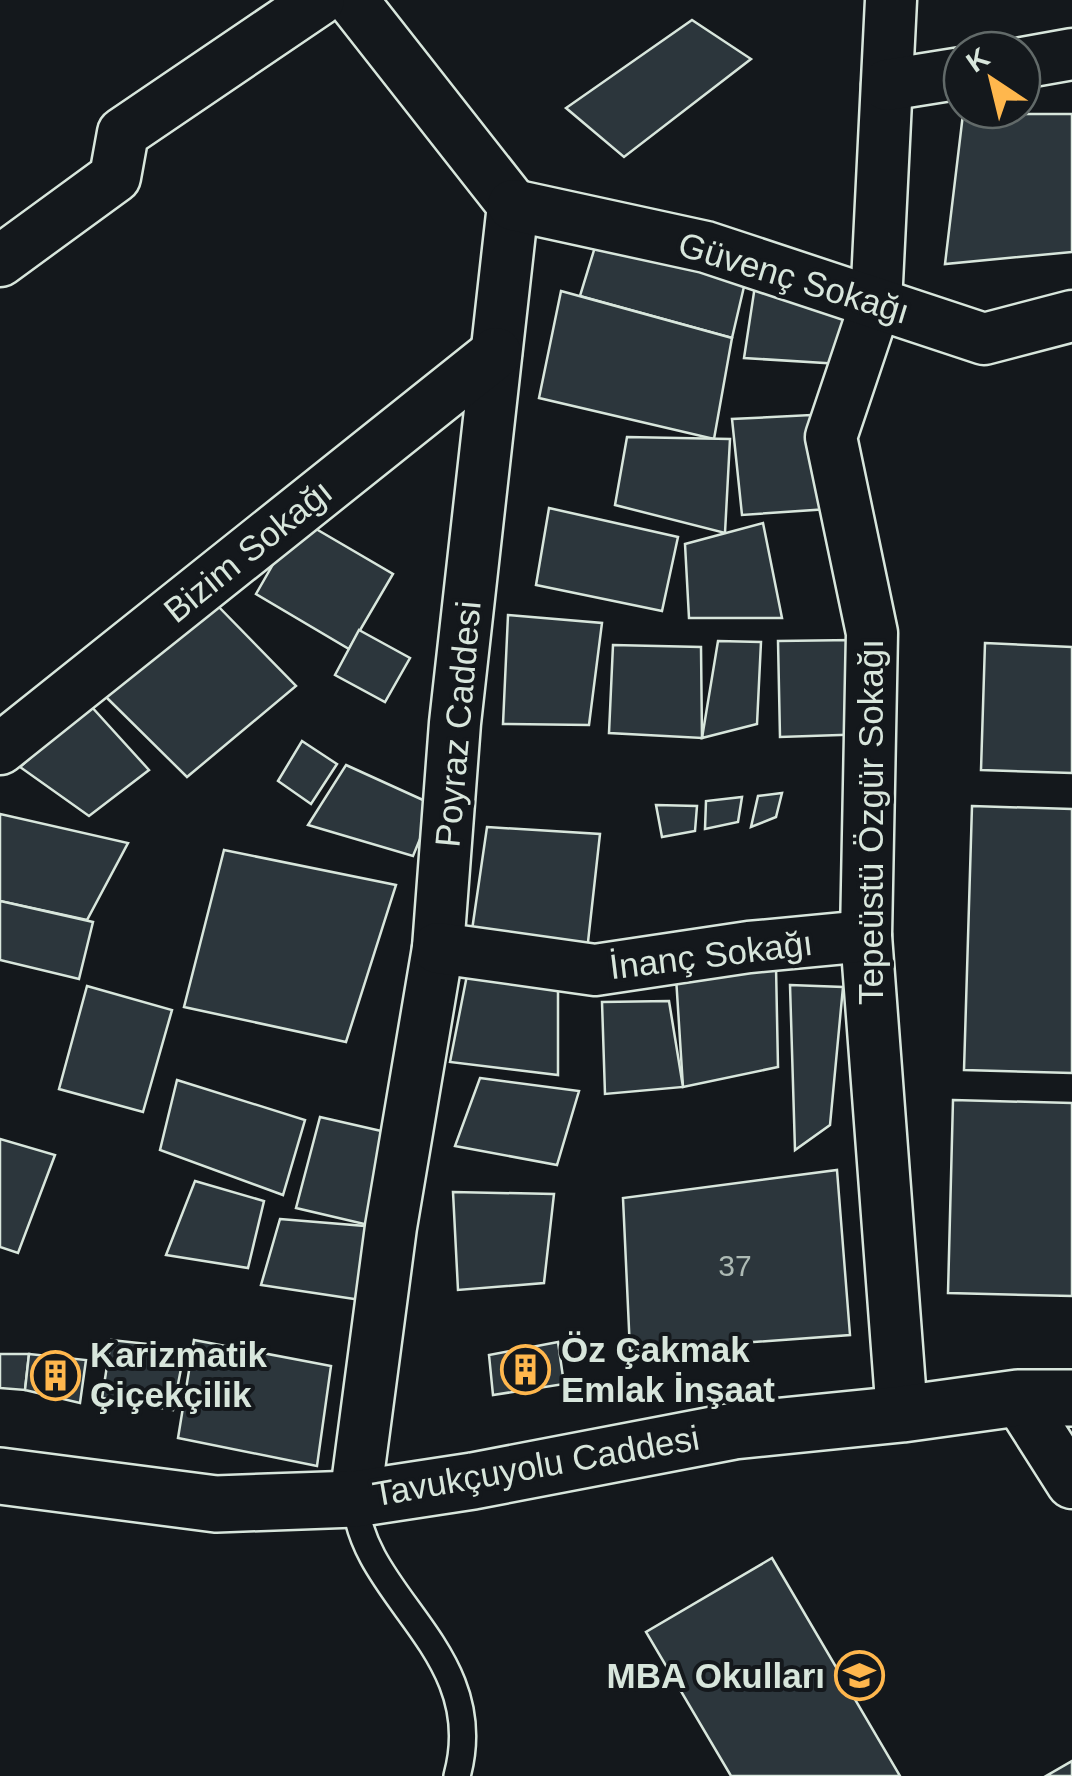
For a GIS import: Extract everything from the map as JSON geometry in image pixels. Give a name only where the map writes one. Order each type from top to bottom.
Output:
[{"type":"main road","name":"Tavukçuyolu Caddesi","points":[[0,1476],[216,1504],[355,1499],[734,1431],[1018,1398],[1072,1398]]},
{"type":"street","points":[[0,261],[115,177],[123,133],[319,0]]},
{"type":"street","points":[[352,0],[513,206]]},
{"type":"street","name":"Tepeüstü Özgür Sokağı","points":[[891,0],[876,303],[832,437],[872,633],[866,936],[902,1414]]},
{"type":"street","points":[[1042,59],[1072,54]]},
{"type":"street","points":[[887,85],[942,75]]},
{"type":"street","name":"Güvenç Sokağı","points":[[513,206],[706,247],[984,339],[1072,316]]},
{"type":"street","name":"Poyraz Caddesi","points":[[355,1499],[390,1227],[438,948],[456,722],[513,206]]},
{"type":"street","name":"Bizim Sokağı","points":[[0,749],[496,353]]},
{"type":"street","name":"İnanç Sokağı","points":[[438,948],[595,970],[748,947],[866,936]]},
{"type":"street","points":[[1018,1398],[1072,1482]]},
{"type":"lane","points":[[355,1499],[360,1530],[369,1550],[446,1668],[460,1723],[461,1760],[456,1776]]},
{"type":"building","points":[[692,20],[751,59],[624,157],[566,108]]},
{"type":"building","points":[[1042,114],[1072,114],[1072,252],[945,264],[961,130],[1042,130]]},
{"type":"building","points":[[602,224],[750,261],[732,338],[580,296]]},
{"type":"building","points":[[756,279],[858,309],[856,365],[744,358]]},
{"type":"building","points":[[561,291],[732,338],[714,439],[539,398]]},
{"type":"building","points":[[811,415],[828,509],[742,515],[732,419]]},
{"type":"building","points":[[627,437],[730,439],[725,533],[615,505]]},
{"type":"building","points":[[549,508],[678,537],[662,611],[536,585]]},
{"type":"building","points":[[299,519],[393,574],[349,649],[256,594]]},
{"type":"building","points":[[763,523],[782,618],[689,618],[685,544]]},
{"type":"building","points":[[214,602],[296,686],[187,777],[104,695]]},
{"type":"building","points":[[508,615],[602,623],[589,725],[503,724]]},
{"type":"building","points":[[359,630],[410,658],[385,702],[335,675]]},
{"type":"building","points":[[853,640],[870,734],[780,737],[778,641]]},
{"type":"building","points":[[718,641],[761,642],[757,724],[702,738]]},
{"type":"building","points":[[985,643],[1072,647],[1072,773],[981,770]]},
{"type":"building","points":[[613,645],[701,647],[702,738],[609,733]]},
{"type":"building","points":[[90,705],[149,770],[89,816],[20,767]]},
{"type":"building","points":[[302,741],[337,764],[311,804],[278,781]]},
{"type":"building","points":[[346,765],[434,805],[413,856],[308,825]]},
{"type":"building","points":[[782,793],[776,817],[751,827],[758,796]]},
{"type":"building","points":[[742,797],[738,822],[705,829],[706,801]]},
{"type":"building","points":[[656,805],[697,806],[695,831],[662,837]]},
{"type":"building","points":[[972,806],[1072,809],[1072,1073],[964,1070]]},
{"type":"building","points":[[0,814],[128,843],[87,920],[0,901]]},
{"type":"building","points":[[487,827],[600,834],[587,951],[471,937]]},
{"type":"building","points":[[224,850],[396,885],[346,1042],[184,1007]]},
{"type":"building","points":[[0,901],[93,922],[79,979],[0,960]]},
{"type":"building","points":[[776,966],[778,1067],[683,1087],[676,977]]},
{"type":"building","points":[[467,975],[558,985],[558,1075],[450,1062]]},
{"type":"building","points":[[790,985],[843,987],[830,1125],[795,1150]]},
{"type":"building","points":[[87,986],[172,1010],[143,1112],[59,1089]]},
{"type":"building","points":[[669,1001],[683,1087],[605,1094],[602,1002]]},
{"type":"building","points":[[480,1078],[579,1091],[557,1165],[455,1146]]},
{"type":"building","points":[[177,1080],[305,1120],[283,1195],[160,1150]]},
{"type":"building","points":[[953,1100],[1072,1103],[1072,1296],[948,1293]]},
{"type":"building","points":[[320,1117],[390,1133],[377,1227],[296,1208]]},
{"type":"building","points":[[0,1139],[55,1155],[18,1253],[0,1247]]},
{"type":"building","points":[[837,1170],[850,1335],[630,1351],[623,1198]]},
{"type":"building","points":[[195,1181],[264,1201],[248,1268],[166,1255]]},
{"type":"building","points":[[453,1192],[554,1194],[544,1283],[458,1290]]},
{"type":"building","points":[[280,1219],[377,1227],[381,1303],[261,1285]]},
{"type":"building","points":[[111,1340],[185,1348],[173,1410],[102,1398]]},
{"type":"building","points":[[194,1340],[331,1366],[317,1466],[178,1438]]},
{"type":"building","name":"Öz Çakmak Emlak İnşaat","points":[[558,1342],[564,1384],[493,1395],[489,1355]]},
{"type":"building","points":[[0,1354],[29,1354],[25,1390],[0,1388]]},
{"type":"building","name":"Karizmatik Çiçekçilik","points":[[29,1354],[86,1360],[80,1403],[25,1390]]},
{"type":"building","points":[[772,1558],[900,1776],[731,1776],[646,1632]]},
{"type":"building","points":[[1072,1761],[1072,1776],[1046,1776]]},
{"type":"place","name":"Öz Çakmak Emlak İnşaat","points":[[526,1370]]},
{"type":"place","name":"Karizmatik Çiçekçilik","points":[[55,1375]]},
{"type":"place","name":"MBA Okulları","points":[[860,1676]]}]
